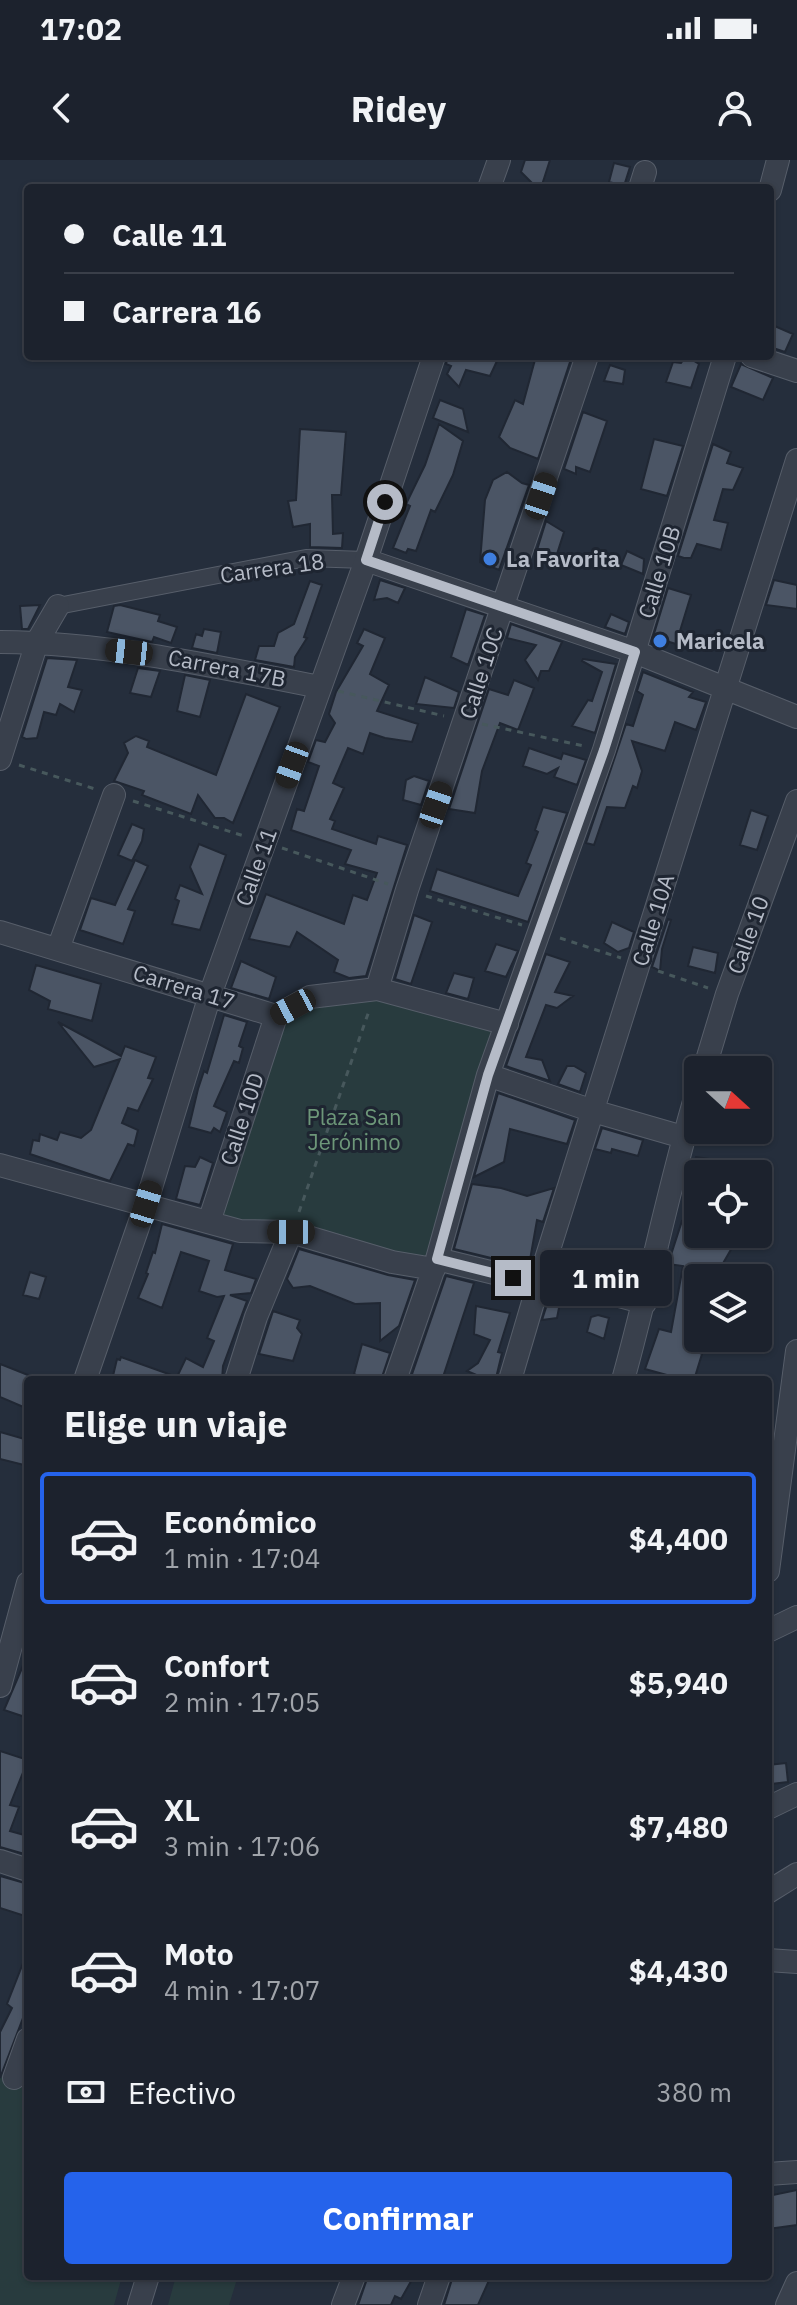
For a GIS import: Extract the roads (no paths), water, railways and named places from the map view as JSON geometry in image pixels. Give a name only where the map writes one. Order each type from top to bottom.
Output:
[{"type":"street","points":[[490,184],[499,160]]},
{"type":"street","points":[[772,184],[778,160]]},
{"type":"street","name":"Calle 11","points":[[86,1376],[146,1204],[210,995],[366,560],[433,360]]},
{"type":"street","name":"Calle 10C","points":[[377,989],[407,890],[586,360]]},
{"type":"street","name":"Calle 10B","points":[[396,1376],[436,1264],[488,1075],[635,652],[724,360]]},
{"type":"street","points":[[764,360],[797,371]]},
{"type":"street","name":"Calle 10A","points":[[511,1376],[797,460]]},
{"type":"street","name":"Carrera 18","points":[[58,606],[306,558],[366,560],[635,652],[797,717]]},
{"type":"street","points":[[0,759],[37,642],[58,606]]},
{"type":"street","points":[[0,642],[37,642]]},
{"type":"street","name":"Carrera 17B","points":[[37,642],[159,655],[320,687]]},
{"type":"street","points":[[58,949],[114,795]]},
{"type":"street","name":"Calle 10","points":[[708,1056],[727,994],[797,801]]},
{"type":"street","name":"Carrera 17","points":[[0,932],[276,1016]]},
{"type":"street","points":[[276,1016],[310,997],[377,989],[507,1024]]},
{"type":"street","name":"Calle 10D","points":[[209,1222],[276,1016]]},
{"type":"street","points":[[488,1075],[593,1111],[683,1137]]},
{"type":"street","points":[[624,1376],[645,1303],[684,1134]]},
{"type":"street","points":[[0,1165],[240,1231],[291,1232],[392,1262],[436,1264],[540,1280],[645,1303]]},
{"type":"street","points":[[237,1376],[256,1317],[291,1232]]},
{"type":"street","points":[[772,1537],[797,1351]]},
{"type":"street","points":[[783,1444],[797,1471]]},
{"type":"street","points":[[0,1683],[24,1597]]},
{"type":"street","points":[[772,1629],[797,1617]]},
{"type":"street","points":[[772,1806],[797,1794]]},
{"type":"street","points":[[0,1861],[24,1869]]},
{"type":"street","points":[[772,1890],[797,1874]]},
{"type":"street","points":[[772,1960],[797,1962]]},
{"type":"street","points":[[14,2078],[24,2050]]},
{"type":"street","points":[[139,2305],[147,2280]]},
{"type":"street","points":[[343,2305],[352,2280]]},
{"type":"street","points":[[429,2305],[438,2280]]},
{"type":"street","points":[[787,2305],[797,2283]]},
{"type":"place","name":"La Favorita","points":[[490,559]]},
{"type":"place","name":"Maricela","points":[[660,641]]},
{"type":"park label","name":"Plaza San Jerónimo","points":[[354,1130]]}]
